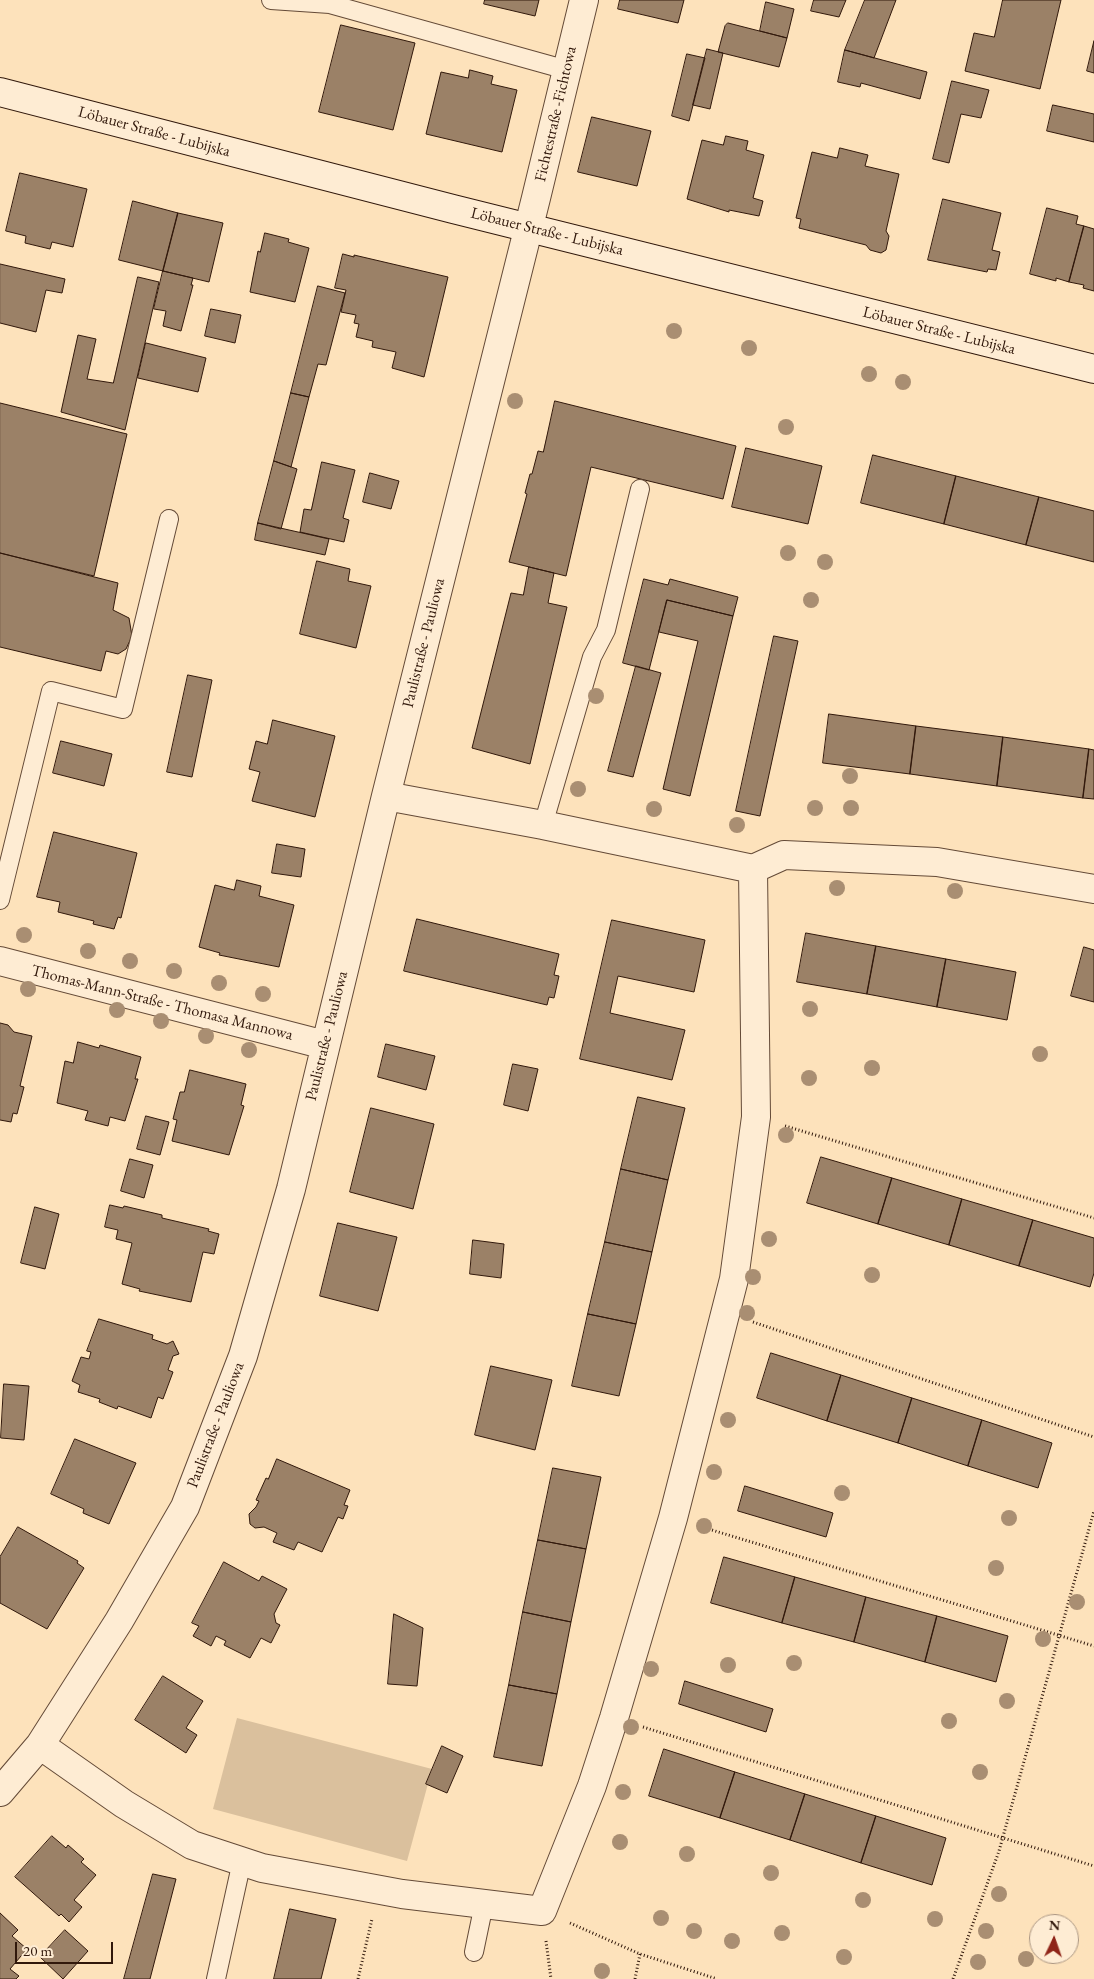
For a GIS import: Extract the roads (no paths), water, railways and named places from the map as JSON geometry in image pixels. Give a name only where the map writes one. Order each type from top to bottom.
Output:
[{"type":"street","name":"Fichtestraße -Fichtowa","points":[[528,228],[584,0]]},
{"type":"street","name":"Löbauer Straße - Lubijska","points":[[0,92],[528,228],[1094,369]]},
{"type":"street","name":"Paulistraße - Pauliowa","points":[[0,1792],[40,1746],[119,1621],[185,1507],[243,1356],[291,1189],[386,796],[528,228]]},
{"type":"street","points":[[386,796],[543,825],[753,869],[784,855],[937,862],[1094,889]]},
{"type":"street","points":[[40,1746],[124,1804],[192,1845],[262,1868],[380,1890],[542,1911],[592,1786],[614,1718],[673,1518],[734,1279],[756,1117],[753,869]]},
{"type":"street","name":"Thomas-Mann-Straße - Thomasa Mannowa","points":[[0,962],[325,1045]]},
{"type":"lane","points":[[271,0],[331,2],[567,70]]},
{"type":"lane","points":[[543,825],[592,657],[606,630],[640,489]]},
{"type":"lane","points":[[0,900],[51,691],[123,709],[169,519]]},
{"type":"lane","points":[[216,1979],[242,1861]]},
{"type":"lane","points":[[474,1952],[484,1904]]}]
